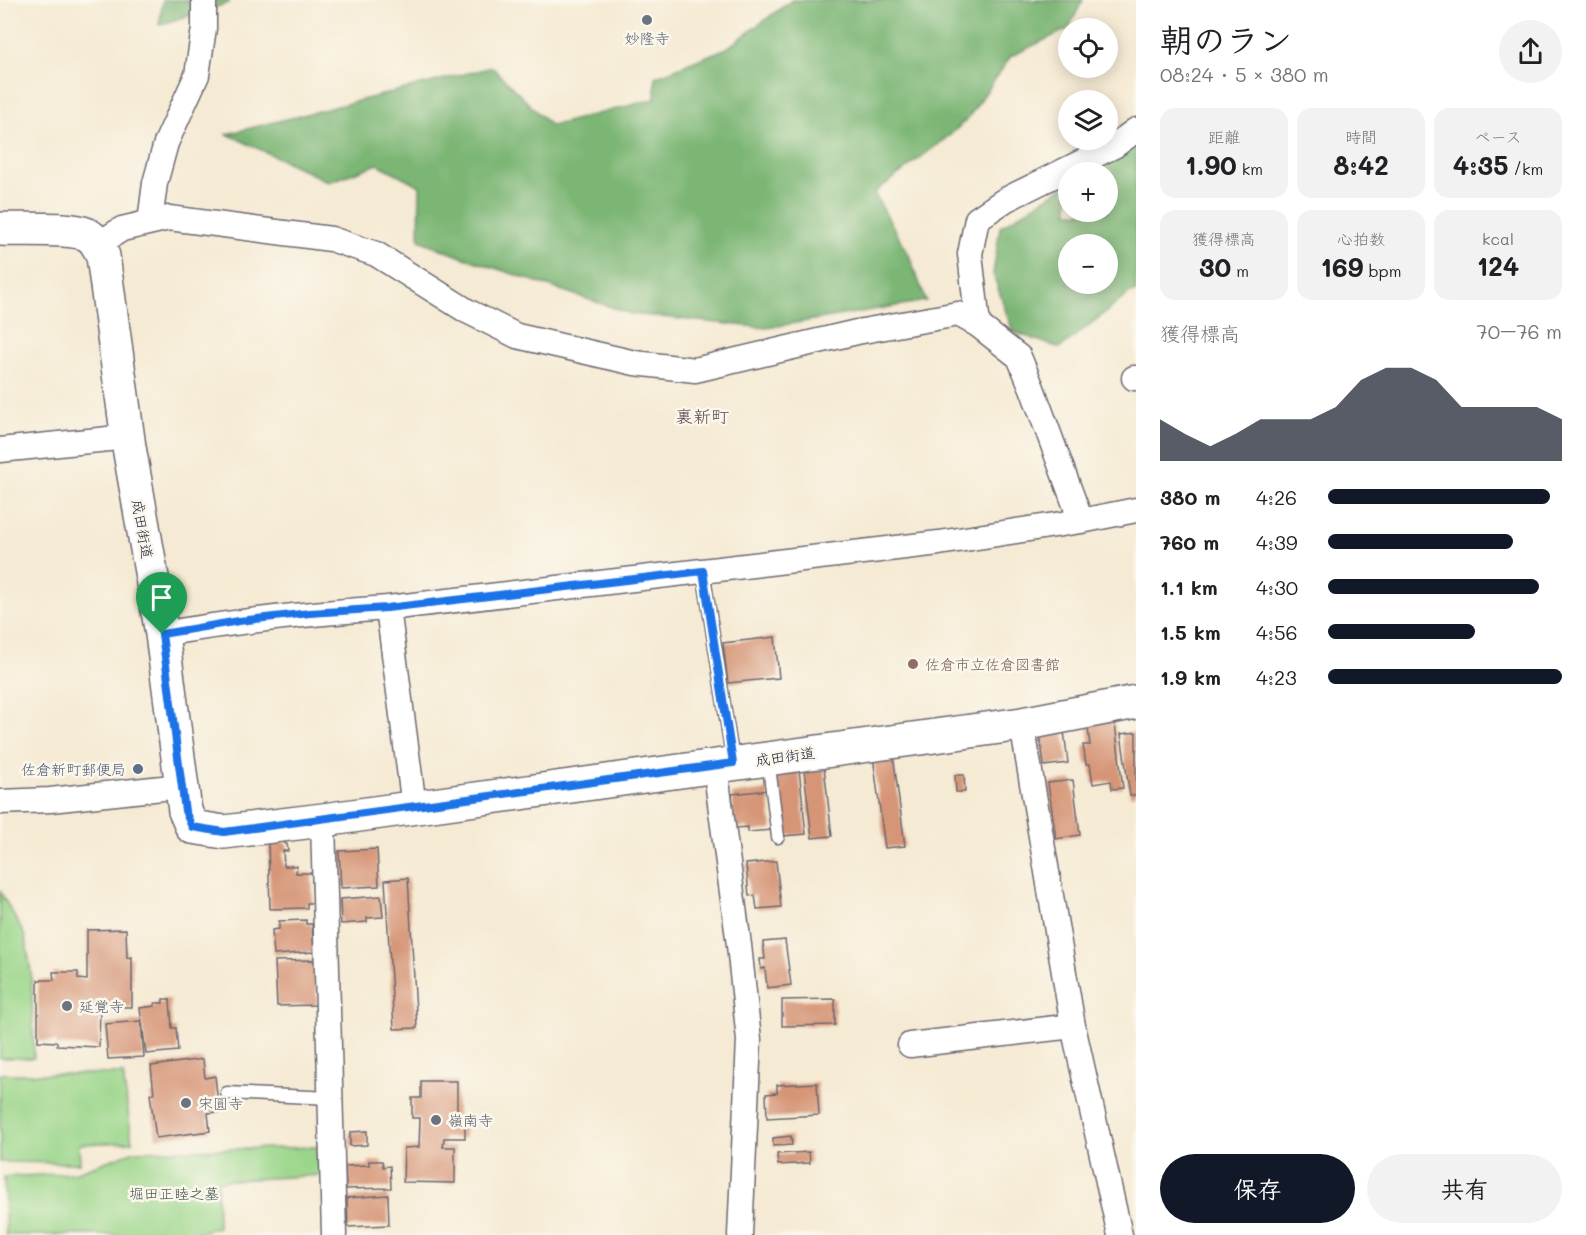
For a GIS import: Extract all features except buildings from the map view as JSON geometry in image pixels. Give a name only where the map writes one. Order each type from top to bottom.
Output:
[{"type":"street","points":[[150,222],[154,183],[166,143],[197,75],[204,28],[204,0]]},
{"type":"street","points":[[978,325],[970,254],[977,219],[1005,200],[1114,146],[1136,130]]},
{"type":"street","points":[[0,229],[72,231],[86,234],[98,244],[122,229],[169,218],[331,239],[375,254],[467,311],[517,336],[635,363],[695,370],[857,332],[958,314],[978,325],[1018,357],[1032,388],[1081,521]]},
{"type":"street","name":"成田街道","points":[[98,244],[106,268],[128,437],[162,634],[185,811],[192,827],[224,832],[323,820],[1022,724],[1136,702]]},
{"type":"street","points":[[0,450],[128,437]]},
{"type":"street","points":[[162,634],[239,621],[387,608],[939,543],[1136,510]]},
{"type":"street","points":[[387,608],[414,807]]},
{"type":"street","points":[[1022,724],[1073,1026],[1120,1235]]},
{"type":"street","points":[[724,764],[749,1040],[740,1235]]},
{"type":"street","points":[[0,802],[50,800],[182,786]]},
{"type":"street","points":[[323,820],[334,1235]]},
{"type":"street","points":[[910,1045],[1073,1026]]},
{"type":"lane","points":[[703,571],[724,764]]},
{"type":"lane","points":[[768,758],[778,837]]},
{"type":"lane","points":[[227,1094],[331,1098]]},
{"type":"green space","points":[[163,0],[229,0],[229,3],[159,25]]},
{"type":"green space","points":[[792,0],[1083,0],[1074,18],[1058,18],[1058,34],[1011,56],[968,118],[950,135],[874,193],[909,255],[926,301],[766,328],[632,314],[459,256],[419,240],[420,186],[378,164],[329,182],[227,134],[492,67],[551,126],[655,99],[655,77],[727,48]]},
{"type":"green space","points":[[1136,139],[1136,291],[1129,294],[1060,348],[1013,332],[993,274],[1000,227],[1058,190],[1058,222],[1118,222],[1118,162],[1100,162]]},
{"type":"green space","points":[[0,891],[25,936],[31,972],[34,1058],[0,1058]]},
{"type":"green space","points":[[0,1074],[123,1074],[132,1142],[79,1144],[80,1163],[0,1162]]},
{"type":"green space","name":"堀田正睦之墓","points":[[323,1147],[323,1175],[217,1181],[218,1227],[189,1235],[6,1235],[4,1177],[74,1173],[135,1151]]},
{"type":"place","name":"妙隆寺","points":[[647,20]]},
{"type":"place","name":"佐倉市立佐倉図書館","points":[[913,664]]},
{"type":"place","name":"佐倉新町郵便局","points":[[138,769]]},
{"type":"place","name":"延覚寺","points":[[67,1006]]},
{"type":"place","name":"宋圓寺","points":[[186,1103]]},
{"type":"place","name":"嶺南寺","points":[[436,1120]]},
{"type":"district","name":"裏新町","points":[[702,416]]},
{"type":"route","points":[[703,571],[733,763],[224,832],[192,827],[185,811],[162,634],[239,621],[387,608],[703,571]]}]
